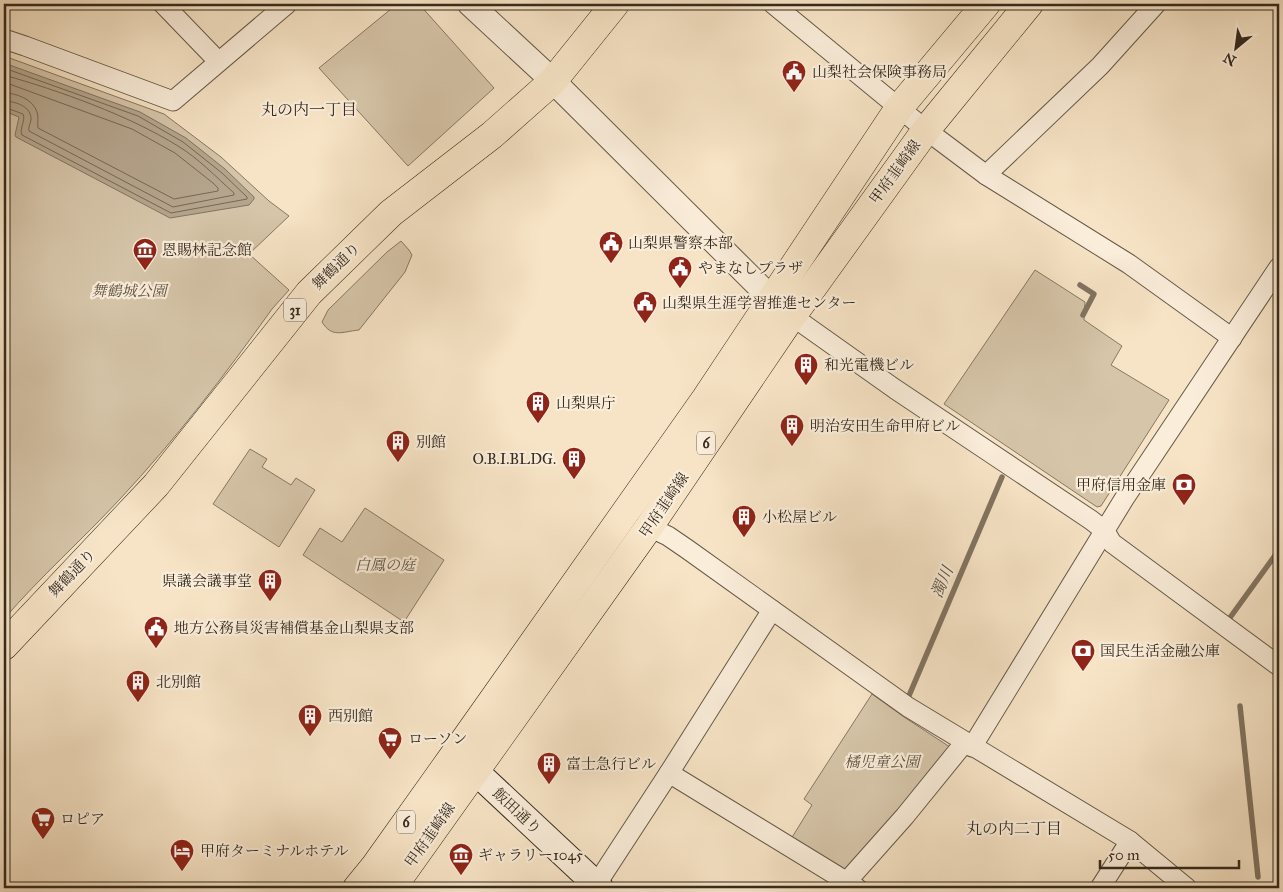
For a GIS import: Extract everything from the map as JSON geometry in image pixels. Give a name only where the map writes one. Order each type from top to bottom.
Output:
[{"type":"main road","name":"舞鶴通り","points":[[4,646],[156,485],[309,293],[391,213],[492,135],[553,81],[615,4]]},
{"type":"main road","name":"甲府韮崎線","points":[[392,888],[464,763],[771,298],[899,108],[986,4]]},
{"type":"main road","name":"甲府韮崎線","points":[[357,888],[464,763],[649,527],[792,316],[926,130],[1029,4]]},
{"type":"main road","name":"飯田通り","points":[[464,763],[597,887]]},
{"type":"street","points":[[163,4],[218,61]]},
{"type":"street","points":[[4,39],[172,101],[287,4]]},
{"type":"street","points":[[470,4],[553,81],[771,298],[792,316],[896,389],[1080,512],[1104,531],[1112,543],[1279,666]]},
{"type":"street","points":[[773,4],[926,130],[986,175],[1129,264],[1232,338]]},
{"type":"street","points":[[986,175],[1100,66],[1156,4]]},
{"type":"street","points":[[669,773],[848,886],[905,816],[968,744],[1104,531],[1279,267]]},
{"type":"street","points":[[649,527],[668,536],[908,707],[1130,841],[1187,888]]},
{"type":"street","points":[[597,887],[772,610]]},
{"type":"street","points":[[1100,888],[1130,841]]},
{"type":"green space","points":[[397,4],[419,4],[494,88],[408,166],[319,68]]},
{"type":"green space","name":"舞鶴城公園","points":[[4,56],[164,114],[221,157],[269,201],[289,216],[249,254],[289,290],[272,309],[218,383],[160,454],[120,499],[4,619]]},
{"type":"green space","points":[[401,241],[412,255],[405,272],[359,330],[338,333],[329,330],[322,322],[328,310],[387,252]]},
{"type":"green space","points":[[1035,270],[1085,302],[1084,320],[1122,346],[1111,365],[1169,400],[1101,506],[1097,507],[944,404]]},
{"type":"green space","points":[[250,449],[267,459],[262,467],[291,485],[296,478],[315,490],[279,547],[213,504]]},
{"type":"green space","name":"白鳳の庭","points":[[365,508],[444,560],[404,622],[303,555],[320,528],[342,542]]},
{"type":"green space","name":"橘児童公園","points":[[872,694],[953,749],[847,873],[791,839],[812,805],[804,799]]},
{"type":"water","points":[[4,63],[140,112],[186,138],[225,169],[254,199],[249,205],[170,218],[16,137],[19,117],[4,111]]},
{"type":"waterway","points":[[1080,285],[1094,294],[1083,315]]},
{"type":"waterway","name":"濁川","points":[[908,698],[1002,477]]},
{"type":"waterway","points":[[1229,619],[1279,550]]},
{"type":"waterway","points":[[1240,706],[1258,877]]},
{"type":"place","name":"山梨社会保険事務局","points":[[794,93]]},
{"type":"place","name":"山梨県警察本部","points":[[611,264]]},
{"type":"place","name":"恩賜林記念館","points":[[145,271]]},
{"type":"place","name":"やまなしプラザ","points":[[680,289]]},
{"type":"place","name":"山梨県生涯学習推進センター","points":[[645,324]]},
{"type":"place","name":"和光電機ビル","points":[[806,386]]},
{"type":"place","name":"山梨県庁","points":[[538,424]]},
{"type":"place","name":"明治安田生命甲府ビル","points":[[792,447]]},
{"type":"place","name":"別館","points":[[398,463]]},
{"type":"place","name":"O.B.I.BLDG.","points":[[574,480]]},
{"type":"place","name":"甲府信用金庫","points":[[1184,506]]},
{"type":"place","name":"小松屋ビル","points":[[744,538]]},
{"type":"place","name":"県議会議事堂","points":[[270,602]]},
{"type":"place","name":"地方公務員災害補償基金山梨県支部","points":[[156,649]]},
{"type":"place","name":"国民生活金融公庫","points":[[1083,672]]},
{"type":"place","name":"北別館","points":[[138,703]]},
{"type":"place","name":"西別館","points":[[310,737]]},
{"type":"place","name":"ローソン","points":[[390,760]]},
{"type":"place","name":"富士急行ビル","points":[[549,785]]},
{"type":"place","name":"ロピア","points":[[43,840]]},
{"type":"place","name":"甲府ターミナルホテル","points":[[182,872]]},
{"type":"place","name":"ギャラリー1045","points":[[461,876]]},
{"type":"district","name":"丸の内一丁目","points":[[309,109]]},
{"type":"district","name":"丸の内二丁目","points":[[1014,828]]}]
